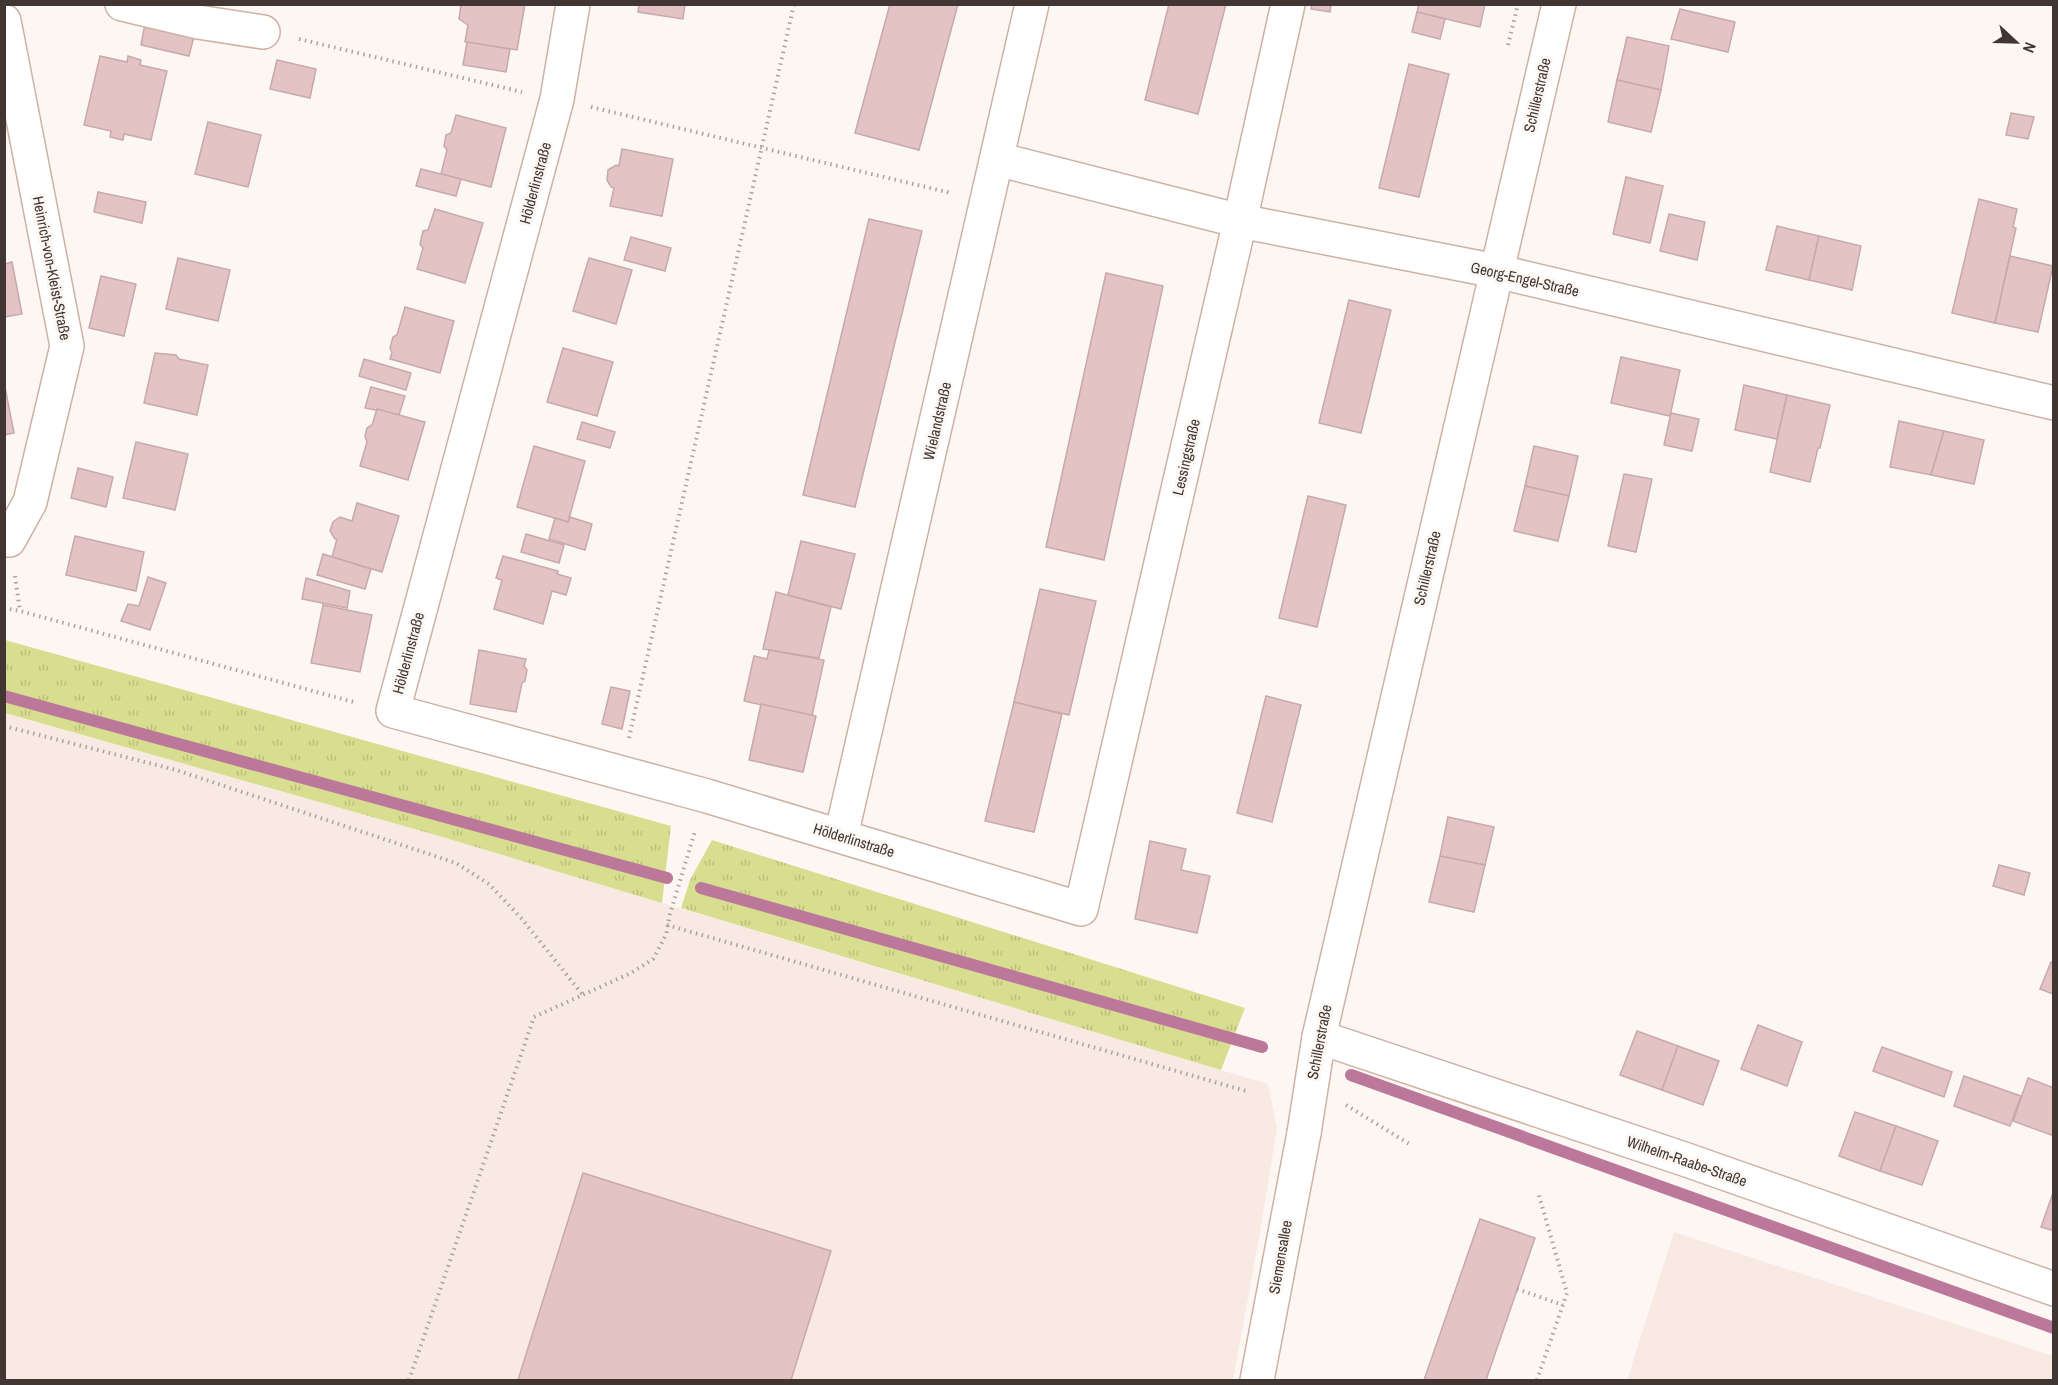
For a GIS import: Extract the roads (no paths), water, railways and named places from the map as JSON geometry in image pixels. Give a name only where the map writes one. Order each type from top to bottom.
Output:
[{"type":"street","points":[[122,4],[198,22],[263,32]]},
{"type":"street","name":"Hölderlinstraße","points":[[573,4],[557,99],[393,711],[841,836],[1081,909]]},
{"type":"street","name":"Wielandstraße","points":[[841,836],[1032,4]]},
{"type":"street","name":"Lessingstraße","points":[[1081,909],[1288,4]]},
{"type":"street","name":"Schillerstraße","points":[[1304,1133],[1319,1037],[1559,4]]},
{"type":"street","name":"Heinrich-von-Kleist-Straße","points":[[4,21],[67,346],[30,502],[9,540],[4,540]]},
{"type":"street","name":"Georg-Engel-Straße","points":[[997,159],[1240,221],[1496,272],[2054,403]]},
{"type":"street","name":"Wilhelm-Raabe-Straße","points":[[1319,1037],[1684,1159],[2054,1289]]},
{"type":"street","name":"Siemensallee","points":[[1257,1380],[1304,1133]]},
{"type":"waterway","points":[[4,696],[667,878]]},
{"type":"waterway","points":[[701,888],[1262,1047]]},
{"type":"waterway","points":[[1351,1075],[2054,1328]]}]
